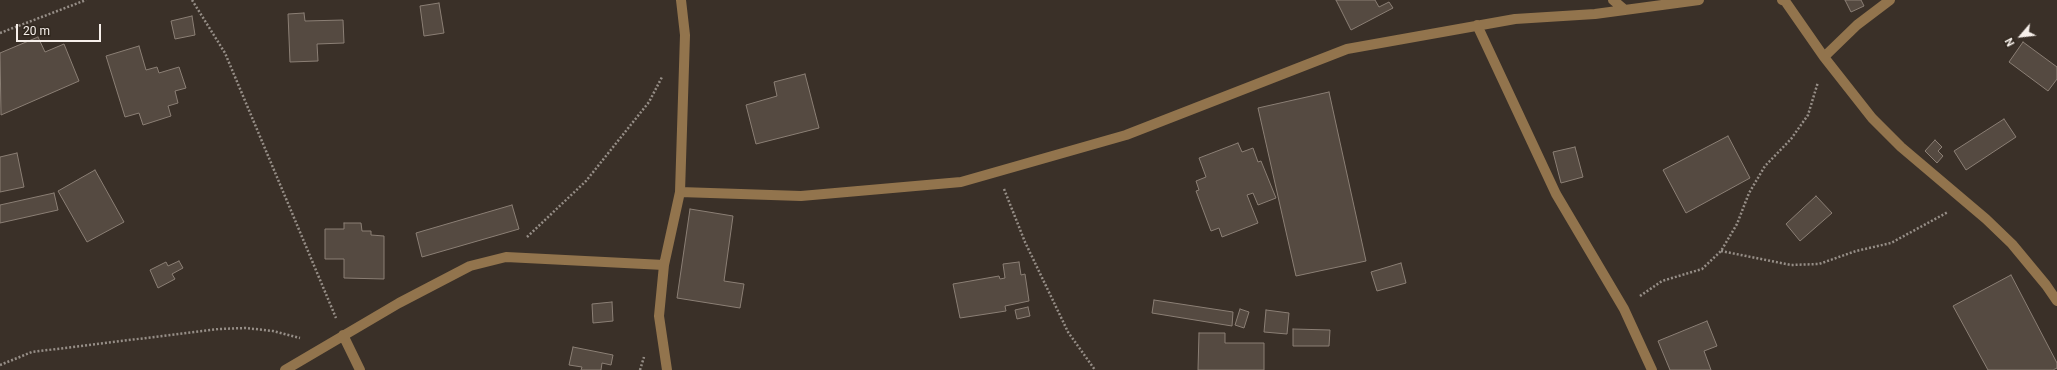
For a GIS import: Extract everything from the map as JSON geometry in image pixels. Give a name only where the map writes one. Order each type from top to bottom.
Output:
[{"type":"street","points":[[667,370],[659,316],[664,265],[680,192],[685,35],[681,0]]},
{"type":"street","points":[[1614,0],[1625,10]]},
{"type":"street","points":[[680,192],[801,196],[961,182],[997,173],[1126,135],[1347,50],[1515,19],[1595,14],[1699,0]]},
{"type":"street","points":[[1784,0],[1824,57],[1872,118],[1901,147],[1986,219],[2012,244],[2046,285],[2057,301]]},
{"type":"street","points":[[1824,57],[1857,25],[1890,0]]},
{"type":"street","points":[[1477,25],[1556,194],[1624,309],[1652,370]]},
{"type":"street","points":[[285,370],[343,335],[437,282],[470,266],[506,257],[664,265]]},
{"type":"street","points":[[343,335],[360,370]]},
{"type":"path","points":[[0,33],[86,0]]},
{"type":"path","points":[[192,0],[225,53],[343,335]]},
{"type":"path","points":[[1624,309],[1650,288],[1662,281],[1702,270],[1721,251],[1737,224],[1749,193],[1765,166],[1791,139],[1808,115],[1824,57]]},
{"type":"path","points":[[506,257],[586,181],[649,102],[664,75]]},
{"type":"path","points":[[997,173],[1025,242],[1068,332],[1095,370]]},
{"type":"path","points":[[1721,251],[1791,265],[1819,264],[1856,251],[1891,243],[1966,202]]},
{"type":"path","points":[[0,365],[32,352],[219,329],[246,328],[273,331],[326,345]]},
{"type":"building","points":[[1336,0],[1375,0],[1379,7],[1389,2],[1393,8],[1351,30]]},
{"type":"building","points":[[1845,0],[1861,0],[1864,6],[1851,12]]},
{"type":"building","points":[[439,3],[444,33],[424,36],[420,6]]},
{"type":"building","points":[[304,13],[305,21],[343,20],[344,43],[317,44],[318,61],[290,62],[288,14]]},
{"type":"building","points":[[192,16],[195,35],[175,39],[171,21]]},
{"type":"building","points":[[38,37],[45,52],[64,44],[79,81],[1,115],[0,53]]},
{"type":"building","points":[[2023,42],[2057,67],[2057,79],[2048,91],[2009,62]]},
{"type":"building","points":[[139,46],[146,70],[157,67],[159,73],[179,67],[186,88],[175,91],[178,103],[168,106],[171,116],[143,125],[139,113],[125,117],[106,56]]},
{"type":"building","points":[[805,74],[819,128],[756,144],[746,105],[777,96],[774,82]]},
{"type":"building","points":[[1329,92],[1366,261],[1296,276],[1258,108]]},
{"type":"building","points":[[2004,119],[2016,137],[1966,170],[1954,151]]},
{"type":"building","points":[[1728,136],[1750,178],[1686,213],[1663,170]]},
{"type":"building","points":[[1935,140],[1942,147],[1938,151],[1943,156],[1937,163],[1925,151]]},
{"type":"building","points":[[1238,143],[1242,152],[1253,148],[1258,162],[1261,161],[1276,198],[1258,205],[1253,193],[1247,195],[1258,223],[1222,237],[1219,228],[1211,231],[1196,191],[1199,190],[1196,181],[1206,177],[1199,158]]},
{"type":"building","points":[[1575,147],[1583,177],[1561,183],[1553,152]]},
{"type":"building","points":[[17,153],[24,187],[0,192],[0,157]]},
{"type":"building","points":[[95,170],[124,222],[87,242],[58,191]]},
{"type":"building","points":[[54,193],[58,210],[0,223],[0,205]]},
{"type":"building","points":[[1816,196],[1832,213],[1800,241],[1786,224]]},
{"type":"building","points":[[512,205],[519,229],[422,257],[416,233]]},
{"type":"building","points":[[690,209],[733,216],[724,281],[744,284],[740,308],[677,298]]},
{"type":"building","points":[[344,223],[361,223],[362,231],[371,231],[371,235],[384,236],[384,279],[344,278],[344,259],[325,259],[325,229],[344,229]]},
{"type":"building","points":[[179,261],[183,268],[172,274],[175,279],[158,288],[150,270],[166,262],[168,266]]},
{"type":"building","points":[[1019,262],[1021,275],[1025,274],[1029,301],[1005,306],[1006,311],[960,318],[953,284],[999,276],[1000,279],[1005,278],[1003,264]]},
{"type":"building","points":[[1401,263],[1406,283],[1377,291],[1371,272]]},
{"type":"building","points":[[2011,275],[2057,363],[2057,368],[2053,370],[1988,370],[1953,306]]},
{"type":"building","points":[[1154,300],[1233,312],[1232,326],[1152,313]]},
{"type":"building","points":[[612,302],[613,321],[593,323],[592,304]]},
{"type":"building","points":[[1028,307],[1030,316],[1017,319],[1015,310]]},
{"type":"building","points":[[1240,309],[1249,312],[1244,328],[1235,325]]},
{"type":"building","points":[[1266,310],[1289,313],[1287,334],[1264,332]]},
{"type":"building","points":[[1707,321],[1717,346],[1704,351],[1711,370],[1670,370],[1658,341]]},
{"type":"building","points":[[1293,329],[1330,330],[1329,346],[1293,346]]},
{"type":"building","points":[[1199,333],[1225,333],[1225,343],[1264,343],[1264,370],[1198,370]]},
{"type":"building","points":[[573,347],[613,355],[611,365],[602,363],[601,370],[581,370],[582,367],[569,365]]}]
